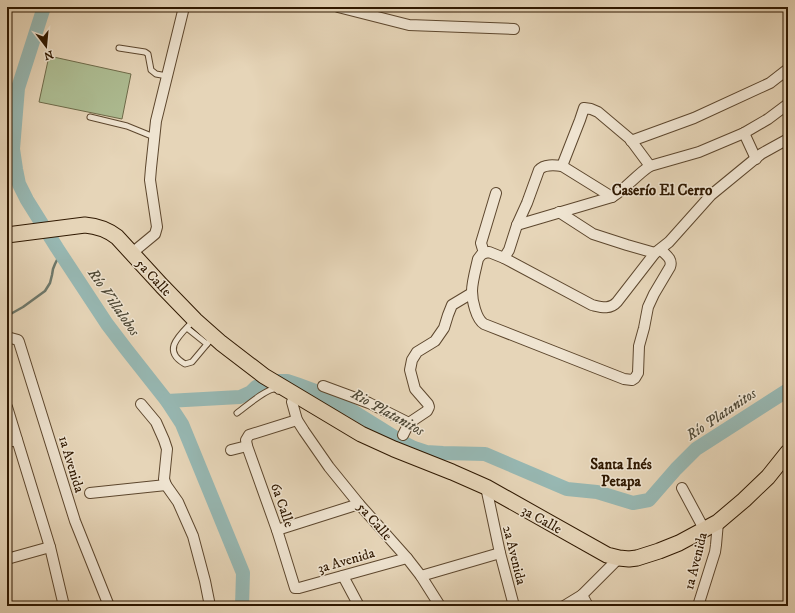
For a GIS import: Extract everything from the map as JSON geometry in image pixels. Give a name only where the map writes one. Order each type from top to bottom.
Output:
[{"type":"main road","name":"5a Calle","points":[[12,235],[78,225],[92,226],[110,232],[117,237],[162,286],[191,324],[210,340],[233,353],[264,376],[286,389]]},
{"type":"main road","name":"3a Calle","points":[[286,389],[361,434],[486,487],[607,556],[618,558],[637,558],[659,551],[679,543],[718,522],[768,477],[788,452]]},
{"type":"street","points":[[132,253],[155,234],[157,228],[150,180],[156,121],[184,7]]},
{"type":"street","points":[[338,7],[409,25],[514,29]]},
{"type":"street","points":[[631,141],[694,118],[770,83],[788,69]]},
{"type":"street","points":[[517,225],[612,197],[650,166],[699,152],[744,133],[768,119],[788,104]]},
{"type":"street","points":[[562,166],[584,108],[598,112],[631,141],[650,166]]},
{"type":"street","points":[[744,133],[756,159]]},
{"type":"street","points":[[559,212],[593,234],[627,245],[657,251],[670,259],[672,263],[648,307],[639,346],[638,373],[632,380],[624,379],[481,322],[477,316],[472,293],[478,259],[484,253],[489,252],[504,258],[592,304],[606,308],[612,306],[617,302],[657,251],[669,242],[710,195],[768,150],[788,139]]},
{"type":"street","points":[[504,258],[509,250],[517,225],[540,168],[547,166],[562,166],[612,197]]},
{"type":"street","points":[[484,253],[481,243],[496,193]]},
{"type":"street","points":[[402,435],[409,423],[427,411],[429,407],[415,389],[410,370],[412,360],[417,352],[435,340],[444,328],[452,305],[472,293]]},
{"type":"street","name":"1a Avenida","points":[[7,337],[20,342],[75,521],[109,606]]},
{"type":"street","points":[[323,386],[369,403],[409,423]]},
{"type":"street","name":"5a Calle","points":[[286,389],[292,402],[297,420],[329,467],[422,576],[440,606]]},
{"type":"street","points":[[141,404],[156,422],[164,440],[167,449],[164,479],[166,485],[178,502],[193,536],[206,581],[210,606]]},
{"type":"street","points":[[7,407],[12,441],[50,547],[64,606]]},
{"type":"street","name":"6a Calle","points":[[294,585],[246,440],[249,435],[297,420]]},
{"type":"street","points":[[231,450],[247,446]]},
{"type":"street","points":[[90,493],[166,485]]},
{"type":"street","name":"2a Avenida","points":[[486,487],[500,553],[514,606]]},
{"type":"street","points":[[682,488],[704,529]]},
{"type":"street","points":[[276,530],[359,504]]},
{"type":"street","name":"1a Avenida","points":[[698,604],[715,552],[718,522]]},
{"type":"street","points":[[7,559],[50,547]]},
{"type":"street","points":[[422,576],[500,553]]},
{"type":"street","name":"3a Avenida","points":[[294,585],[295,588],[299,588],[407,558]]},
{"type":"street","points":[[564,606],[582,595],[618,558]]},
{"type":"street","points":[[343,576],[359,606]]},
{"type":"street","points":[[582,595],[588,606]]},
{"type":"lane","points":[[119,48],[145,52],[148,54],[151,70],[156,74],[167,76]]},
{"type":"lane","points":[[90,117],[127,126],[154,138]]},
{"type":"lane","points":[[191,324],[181,335],[173,348],[174,355],[179,360],[185,364],[192,362],[210,340]]},
{"type":"lane","points":[[237,413],[261,395],[273,390],[280,391],[286,389]]},
{"type":"lane","points":[[698,604],[714,606]]},
{"type":"green space","points":[[49,56],[131,74],[122,119],[39,102]]},
{"type":"waterway","name":"Río Villalobos","points":[[44,7],[18,88],[13,149],[19,184],[27,200],[57,248],[107,324],[167,401],[182,424],[243,573],[242,606]]},
{"type":"waterway","points":[[7,316],[23,307],[45,291],[50,283],[53,269],[60,254]]},
{"type":"waterway","name":"Rio Platanitos","points":[[167,401],[240,397],[251,392],[256,387],[270,381],[287,381],[313,390],[351,410],[414,448],[426,452],[485,454],[567,489],[597,492],[633,503],[649,500],[696,449],[788,390]]},
{"type":"district","name":"Caserío El Cerro","points":[[662,190]]},
{"type":"district","name":"Santa Inés Petapa","points":[[621,472]]},
{"type":"water label","name":"Río Platanitos","points":[[721,414]]}]
